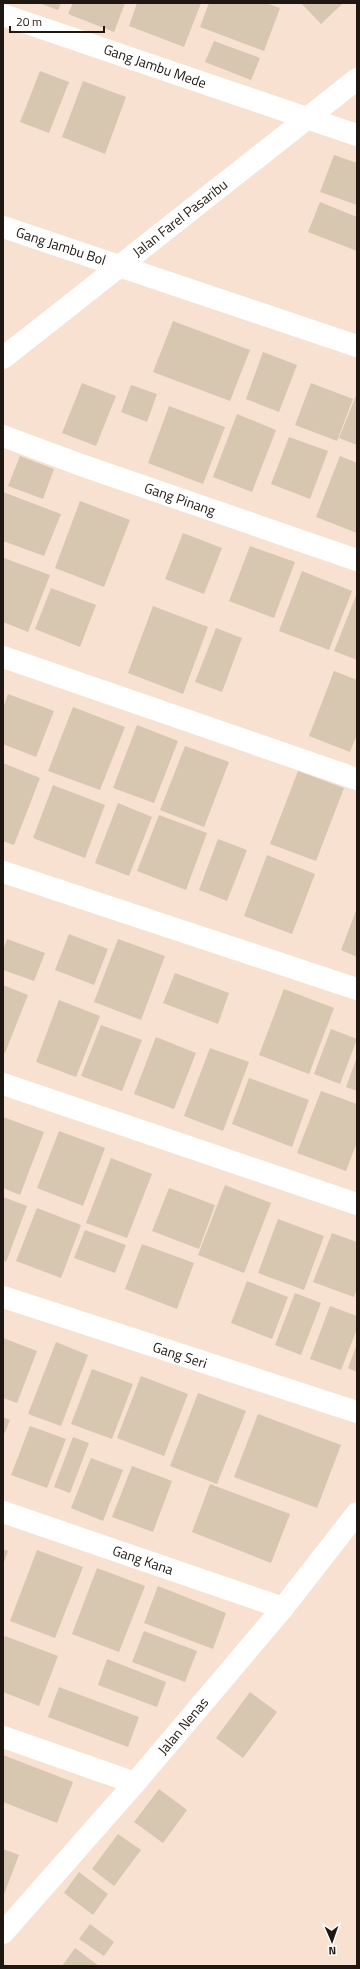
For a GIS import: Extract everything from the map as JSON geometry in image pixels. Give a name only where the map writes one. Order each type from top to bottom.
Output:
[{"type":"street","name":"Gang Jambu Mede","points":[[3,15],[357,135]]},
{"type":"street","name":"Jalan Farel Pasaribu","points":[[3,358],[357,79]]},
{"type":"street","name":"Gang Jambu Bol","points":[[3,227],[120,265],[357,346]]},
{"type":"street","name":"Gang Pinang","points":[[3,436],[81,465],[357,560]]},
{"type":"street","points":[[3,657],[357,779]]},
{"type":"street","points":[[3,872],[357,989]]},
{"type":"street","points":[[3,1084],[357,1204]]},
{"type":"street","name":"Gang Seri","points":[[3,1297],[357,1412]]},
{"type":"street","name":"Gang Kana","points":[[3,1512],[283,1608]]},
{"type":"street","name":"Jalan Nenas","points":[[3,1933],[47,1881],[135,1783],[283,1608],[357,1513]]},
{"type":"street","points":[[3,1737],[135,1783]]},
{"type":"building","points":[[39,3],[61,3],[58,10]]},
{"type":"building","points":[[73,3],[125,3],[114,32],[68,14]]},
{"type":"building","points":[[137,3],[201,3],[184,47],[129,26]]},
{"type":"building","points":[[209,3],[266,3],[280,8],[264,51],[200,27]]},
{"type":"building","points":[[301,3],[340,3],[342,4],[321,24]]},
{"type":"building","points":[[214,41],[260,58],[251,80],[205,62]]},
{"type":"building","points":[[40,71],[69,82],[49,133],[20,122]]},
{"type":"building","points":[[83,81],[126,97],[105,154],[62,137]]},
{"type":"building","points":[[334,155],[357,163],[357,205],[320,192]]},
{"type":"building","points":[[320,202],[357,217],[357,251],[308,232]]},
{"type":"building","points":[[173,321],[250,350],[230,401],[153,372]]},
{"type":"building","points":[[263,352],[297,365],[279,412],[246,399]]},
{"type":"building","points":[[82,383],[116,396],[96,446],[62,433]]},
{"type":"building","points":[[311,383],[353,399],[337,441],[295,425]]},
{"type":"building","points":[[131,385],[157,394],[147,422],[121,412]]},
{"type":"building","points":[[357,393],[357,445],[339,438]]},
{"type":"building","points":[[169,406],[225,427],[203,484],[148,463]]},
{"type":"building","points":[[237,414],[276,430],[252,492],[213,477]]},
{"type":"building","points":[[289,437],[328,451],[310,499],[271,484]]},
{"type":"building","points":[[20,456],[54,469],[43,499],[8,486]]},
{"type":"building","points":[[340,456],[357,463],[357,533],[316,517]]},
{"type":"building","points":[[3,492],[61,514],[44,556],[3,541]]},
{"type":"building","points":[[80,501],[130,520],[104,587],[55,568]]},
{"type":"building","points":[[183,533],[222,548],[204,594],[165,579]]},
{"type":"building","points":[[250,546],[295,562],[274,618],[229,601]]},
{"type":"building","points":[[4,558],[50,575],[28,632],[3,622]]},
{"type":"building","points":[[302,571],[352,591],[329,650],[279,631]]},
{"type":"building","points":[[51,588],[96,605],[80,647],[35,629]]},
{"type":"building","points":[[357,593],[357,660],[334,651]]},
{"type":"building","points":[[153,606],[208,627],[183,694],[128,673]]},
{"type":"building","points":[[216,628],[242,638],[222,692],[195,682]]},
{"type":"building","points":[[334,671],[357,680],[357,734],[350,752],[309,736]]},
{"type":"building","points":[[8,694],[54,711],[36,757],[3,744],[3,708]]},
{"type":"building","points":[[73,707],[125,727],[100,790],[48,771]]},
{"type":"building","points":[[137,725],[178,741],[154,803],[113,788]]},
{"type":"building","points":[[185,746],[229,762],[204,827],[160,810]]},
{"type":"building","points":[[3,763],[40,778],[14,845],[3,841]]},
{"type":"building","points":[[298,771],[344,788],[316,861],[270,844]]},
{"type":"building","points":[[53,785],[105,805],[85,858],[33,838]]},
{"type":"building","points":[[118,803],[152,817],[129,876],[95,863]]},
{"type":"building","points":[[159,815],[207,833],[186,890],[137,871]]},
{"type":"building","points":[[218,839],[247,850],[227,901],[199,890]]},
{"type":"building","points":[[267,855],[315,874],[292,934],[244,916]]},
{"type":"building","points":[[357,908],[357,957],[341,950]]},
{"type":"building","points":[[69,934],[108,949],[94,985],[55,970]]},
{"type":"building","points":[[7,939],[45,953],[34,981],[3,970],[3,950]]},
{"type":"building","points":[[118,939],[165,956],[141,1020],[94,1002]]},
{"type":"building","points":[[175,973],[229,993],[218,1024],[163,1003]]},
{"type":"building","points":[[3,985],[28,995],[5,1053],[3,1052]]},
{"type":"building","points":[[284,989],[334,1008],[309,1074],[259,1055]]},
{"type":"building","points":[[59,1000],[100,1016],[76,1077],[36,1062]]},
{"type":"building","points":[[101,1025],[142,1040],[122,1091],[81,1076]]},
{"type":"building","points":[[331,1029],[357,1039],[340,1084],[314,1074]]},
{"type":"building","points":[[156,1037],[196,1053],[174,1109],[134,1094]]},
{"type":"building","points":[[210,1048],[249,1062],[223,1131],[184,1116]]},
{"type":"building","points":[[357,1057],[357,1091],[346,1087]]},
{"type":"building","points":[[249,1078],[309,1100],[292,1147],[232,1124]]},
{"type":"building","points":[[321,1091],[357,1104],[357,1142],[346,1171],[297,1153]]},
{"type":"building","points":[[3,1117],[44,1132],[20,1195],[3,1188]]},
{"type":"building","points":[[59,1131],[105,1148],[83,1206],[37,1188]]},
{"type":"building","points":[[111,1158],[152,1174],[127,1238],[86,1223]]},
{"type":"building","points":[[225,1185],[271,1203],[244,1273],[198,1255]]},
{"type":"building","points":[[169,1188],[215,1205],[199,1249],[152,1231]]},
{"type":"building","points":[[3,1197],[27,1206],[6,1262],[3,1260]]},
{"type":"building","points":[[37,1208],[81,1225],[61,1278],[16,1261]]},
{"type":"building","points":[[278,1219],[324,1236],[304,1290],[258,1273]]},
{"type":"building","points":[[85,1230],[126,1245],[115,1273],[74,1258]]},
{"type":"building","points":[[332,1233],[357,1242],[357,1289],[354,1297],[313,1282]]},
{"type":"building","points":[[142,1244],[194,1263],[177,1309],[125,1289]]},
{"type":"building","points":[[247,1281],[288,1297],[272,1339],[231,1323]]},
{"type":"building","points":[[295,1293],[321,1303],[301,1355],[275,1345]]},
{"type":"building","points":[[330,1306],[357,1316],[357,1329],[341,1370],[310,1359]]},
{"type":"building","points":[[3,1338],[37,1351],[17,1403],[3,1398]]},
{"type":"building","points":[[56,1342],[88,1355],[61,1426],[28,1414]]},
{"type":"building","points":[[357,1344],[357,1372],[348,1368]]},
{"type":"building","points":[[92,1369],[133,1384],[112,1439],[71,1424]]},
{"type":"building","points":[[141,1376],[188,1394],[164,1456],[117,1438]]},
{"type":"building","points":[[198,1393],[246,1411],[217,1484],[170,1466]]},
{"type":"building","points":[[258,1414],[341,1445],[317,1508],[234,1477]]},
{"type":"building","points":[[3,1417],[10,1420],[3,1437]]},
{"type":"building","points":[[30,1426],[66,1439],[47,1488],[11,1475]]},
{"type":"building","points":[[73,1437],[89,1443],[70,1493],[54,1487]]},
{"type":"building","points":[[91,1458],[123,1470],[103,1521],[71,1508]]},
{"type":"building","points":[[132,1466],[172,1481],[153,1532],[112,1517]]},
{"type":"building","points":[[210,1484],[290,1514],[271,1563],[192,1532]]},
{"type":"building","points":[[3,1549],[8,1551],[3,1565]]},
{"type":"building","points":[[37,1550],[83,1567],[55,1638],[10,1621]]},
{"type":"building","points":[[97,1568],[145,1586],[119,1652],[72,1634]]},
{"type":"building","points":[[158,1586],[226,1613],[213,1649],[144,1623]]},
{"type":"building","points":[[144,1631],[197,1651],[185,1682],[132,1662]]},
{"type":"building","points":[[5,1636],[58,1656],[39,1706],[3,1692],[3,1641]]},
{"type":"building","points":[[107,1659],[166,1682],[157,1707],[98,1685]]},
{"type":"building","points":[[59,1687],[139,1717],[128,1747],[48,1717]]},
{"type":"building","points":[[250,1692],[277,1712],[243,1758],[216,1738]]},
{"type":"building","points":[[3,1755],[73,1782],[57,1823],[3,1802]]},
{"type":"building","points":[[159,1789],[187,1810],[163,1843],[134,1822]]},
{"type":"building","points":[[118,1834],[141,1850],[114,1886],[92,1869]]},
{"type":"building","points":[[3,1849],[19,1855],[3,1897]]},
{"type":"building","points":[[79,1872],[108,1894],[93,1915],[64,1893]]},
{"type":"building","points":[[90,1924],[114,1942],[104,1956],[79,1939]]},
{"type":"building","points":[[75,1948],[99,1966],[62,1966]]}]
